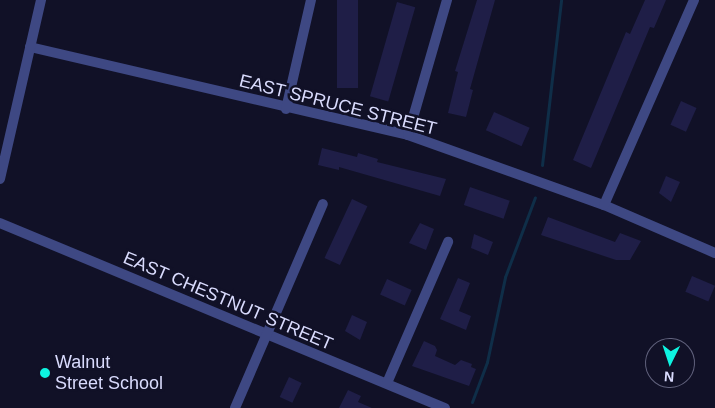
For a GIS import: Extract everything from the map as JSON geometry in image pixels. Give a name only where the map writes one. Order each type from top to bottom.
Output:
[{"type":"street","points":[[0,178],[41,0]]},
{"type":"street","points":[[286,109],[311,0]]},
{"type":"street","points":[[408,135],[447,0]]},
{"type":"street","points":[[604,205],[694,0]]},
{"type":"street","name":"EAST SPRUCE STREET","points":[[30,47],[286,109],[408,135],[604,205],[715,253]]},
{"type":"street","points":[[235,408],[323,204]]},
{"type":"street","name":"EAST CHESTNUT STREET","points":[[0,222],[266,335],[445,408]]},
{"type":"street","points":[[387,383],[448,242]]},
{"type":"building","points":[[337,0],[358,0],[358,88],[337,88]]},
{"type":"building","points":[[477,0],[495,0],[470,89],[473,90],[466,117],[448,113],[458,72],[455,71]]},
{"type":"building","points":[[645,0],[666,0],[654,28],[650,27],[591,168],[573,160],[626,32],[630,34]]},
{"type":"building","points":[[397,2],[415,7],[388,101],[370,96]]},
{"type":"building","points":[[681,101],[697,108],[686,132],[670,125]]},
{"type":"building","points":[[494,112],[530,128],[521,146],[486,130]]},
{"type":"building","points":[[322,148],[357,157],[358,153],[378,159],[377,162],[446,179],[440,196],[339,167],[339,170],[318,165]]},
{"type":"building","points":[[666,176],[680,182],[671,202],[659,193]]},
{"type":"building","points":[[470,187],[510,201],[504,219],[464,205]]},
{"type":"building","points":[[352,199],[367,206],[340,265],[325,258]]},
{"type":"building","points":[[548,217],[615,242],[620,233],[641,241],[630,260],[616,260],[541,235]]},
{"type":"building","points":[[420,223],[434,229],[426,250],[409,243]]},
{"type":"building","points":[[474,234],[493,242],[488,255],[471,248]]},
{"type":"building","points":[[692,276],[715,286],[708,301],[685,292]]},
{"type":"building","points":[[458,278],[470,283],[459,311],[471,316],[466,330],[440,319]]},
{"type":"building","points":[[387,279],[412,290],[405,306],[380,295]]},
{"type":"building","points":[[352,315],[367,322],[360,340],[345,331]]},
{"type":"building","points":[[424,341],[435,346],[437,350],[435,356],[455,365],[461,360],[472,364],[471,367],[476,369],[469,386],[412,366]]},
{"type":"building","points":[[289,377],[302,383],[292,403],[280,397]]},
{"type":"building","points":[[348,390],[361,396],[358,402],[372,408],[339,408]]},
{"type":"waterway","points":[[542,165],[561,0]]},
{"type":"waterway","points":[[472,402],[487,362],[505,277],[535,197]]},
{"type":"place","name":"Walnut Street School","points":[[45,373]]}]
